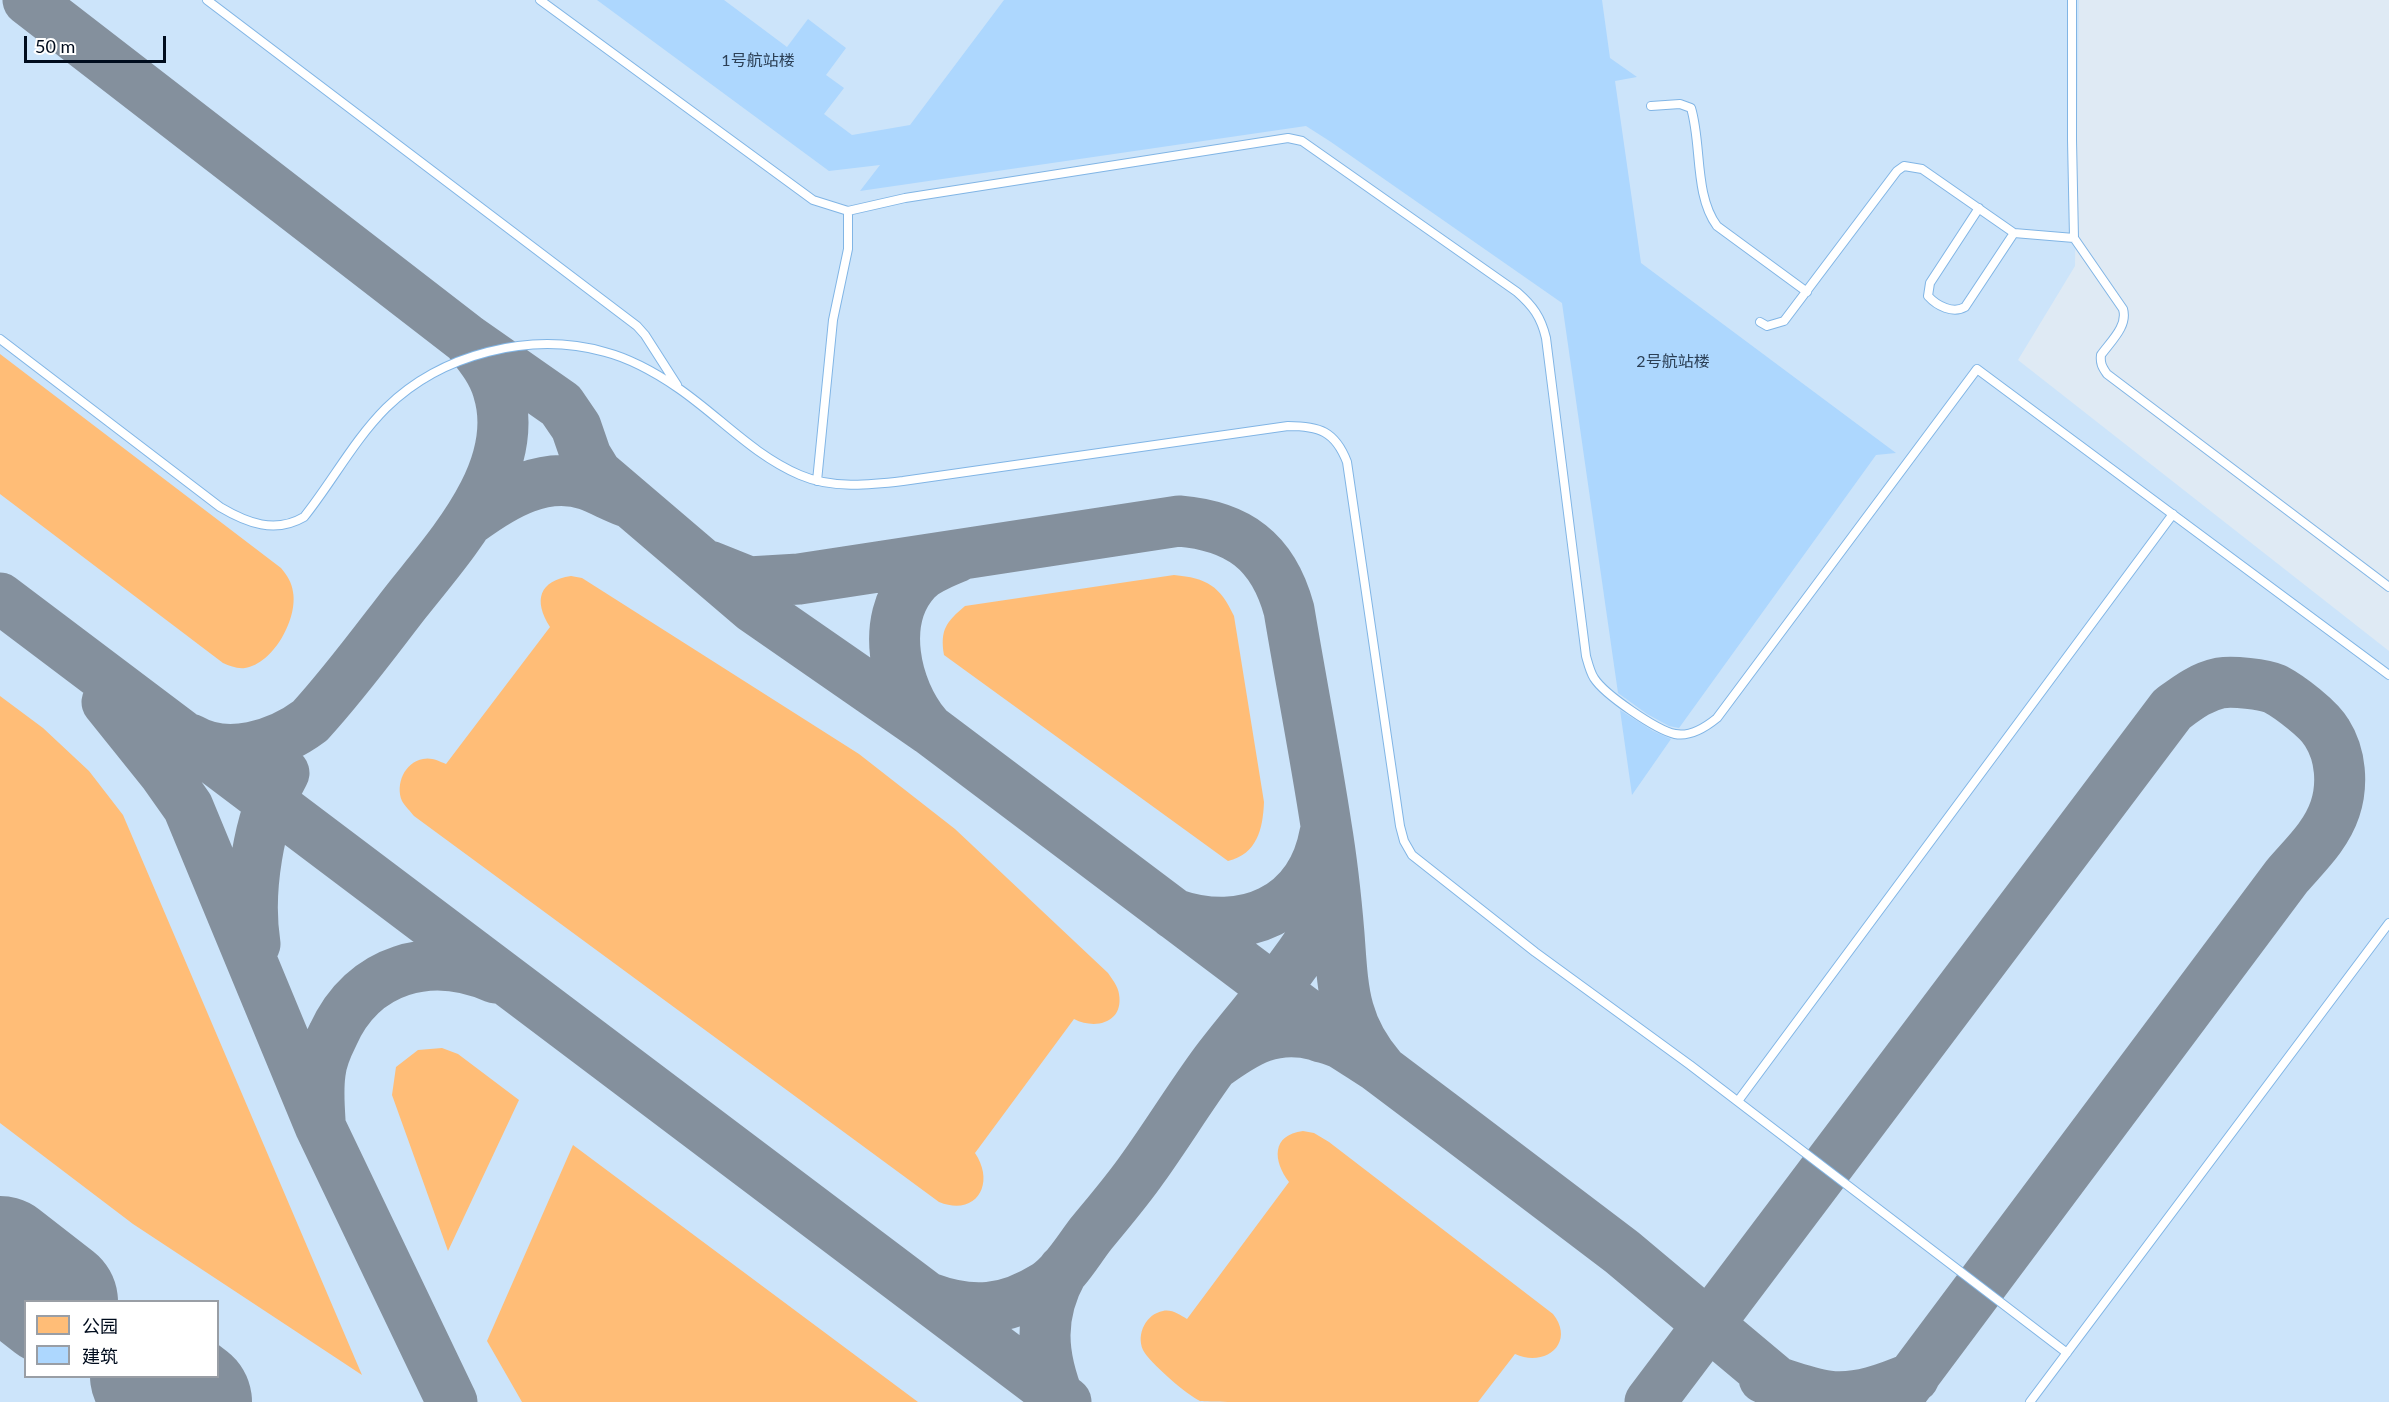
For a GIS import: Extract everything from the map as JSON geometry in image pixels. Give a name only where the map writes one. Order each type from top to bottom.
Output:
[{"type":"lane","points":[[207,0],[637,326],[645,334],[679,389]]},
{"type":"lane","points":[[540,0],[813,200],[848,211],[905,198],[1288,138],[1302,141],[1517,292],[1532,305],[1542,320],[1586,656],[1593,677],[1608,695],[1660,727],[1676,734],[1690,733],[1705,727],[1717,718],[1977,369],[2389,675]]},
{"type":"lane","points":[[2072,0],[2074,238],[2125,316],[2124,323],[2101,355],[2100,361],[2107,374],[2389,587]]},
{"type":"lane","points":[[1651,106],[1680,104],[1690,108],[1706,203],[1712,219],[1717,226],[1807,292]]},
{"type":"lane","points":[[1760,322],[1767,326],[1784,321],[1897,171],[1904,166],[1922,170],[2014,233],[2074,238]]},
{"type":"lane","points":[[1979,208],[1930,283],[1928,296],[1932,301],[1949,310],[1960,310],[1965,307],[2014,233]]},
{"type":"lane","points":[[818,481],[833,320],[848,249],[848,211]]},
{"type":"lane","points":[[0,339],[220,507],[247,521],[273,527],[294,523],[304,517],[363,434],[386,408],[410,388],[437,370],[464,359],[494,350],[521,346],[580,347],[604,351],[627,359],[649,369],[679,389],[769,459],[802,476],[838,484],[903,481],[1288,426],[1309,426],[1335,438],[1347,462],[1400,826],[1404,841],[1412,855],[1535,952],[1738,1101],[2067,1353]]},
{"type":"lane","points":[[1738,1101],[2173,514]]},
{"type":"lane","points":[[2030,1402],[2389,923]]},
{"type":"shaded area","points":[[0,0],[2079,0],[2075,266],[2018,360],[2389,651],[2389,1402],[0,1402]]},
{"type":"green space","points":[[0,354],[281,568],[289,579],[292,589],[294,603],[292,615],[281,639],[265,658],[245,668],[236,668],[223,663],[0,494]]},
{"type":"green space","points":[[1174,575],[1195,578],[1211,585],[1223,597],[1234,616],[1264,802],[1260,831],[1252,846],[1238,858],[1228,861],[944,655],[943,639],[946,627],[965,606]]},
{"type":"green space","points":[[571,576],[582,578],[859,754],[955,829],[1113,980],[1118,991],[1117,1012],[1112,1018],[1099,1024],[1074,1019],[975,1153],[981,1165],[983,1186],[979,1195],[972,1201],[963,1205],[939,1202],[414,816],[402,801],[401,781],[407,769],[411,764],[426,759],[446,764],[550,627],[542,608],[542,593],[552,582]]},
{"type":"green space","points":[[0,696],[43,728],[89,771],[123,815],[362,1375],[133,1224],[0,1123]]},
{"type":"green space","points":[[442,1048],[458,1054],[519,1100],[448,1251],[392,1095],[396,1067],[418,1050]]},
{"type":"green space","points":[[1303,1131],[1314,1133],[1329,1142],[1553,1314],[1561,1334],[1554,1350],[1537,1358],[1515,1354],[1478,1402],[1200,1401],[1169,1378],[1143,1350],[1141,1338],[1147,1320],[1163,1311],[1179,1314],[1187,1319],[1289,1182],[1280,1166],[1278,1150],[1285,1138]]},
{"type":"green space","points":[[573,1145],[918,1402],[522,1402],[487,1341]]},
{"type":"building","points":[[597,0],[724,0],[787,47],[808,19],[846,48],[826,75],[844,88],[824,114],[852,135],[910,125],[1004,0],[1602,0],[1610,58],[1637,77],[1615,81],[1641,263],[1896,453],[1876,455],[1679,728],[1669,726],[1647,714],[1618,693],[1562,303],[1331,142],[1306,126],[860,191],[880,165],[829,171]]},
{"type":"building","points":[[1620,710],[1653,731],[1671,739],[1632,795]]},
{"type":"taxiway","points":[[28,0],[468,340],[561,405],[576,427],[586,456],[597,474],[754,608],[930,730],[1622,1252],[1777,1382],[1797,1402]]},
{"type":"taxiway","points":[[190,739],[204,746],[220,749],[252,747],[283,737],[310,721],[359,663],[460,532],[491,477],[500,449],[503,420],[496,383],[470,343]]},
{"type":"taxiway","points":[[471,519],[497,501],[526,487],[556,481],[572,481],[588,485],[627,502]]},
{"type":"taxiway","points":[[709,566],[749,582],[799,579],[1179,521],[1200,524],[1236,536],[1263,557],[1282,589],[1289,610],[1328,839],[1347,1006],[1359,1037],[1381,1069],[1339,1043],[1301,1032],[1274,1033],[1262,1037],[1214,1065]]},
{"type":"taxiway","points":[[926,726],[915,711],[899,674],[895,634],[898,614],[905,596],[920,576],[957,557]]},
{"type":"taxiway","points":[[0,598],[1066,1402]]},
{"type":"taxiway","points":[[1650,1402],[2172,709],[2200,690],[2220,683],[2248,683],[2275,689],[2318,721],[2332,742],[2338,760],[2340,780],[2338,800],[2331,819],[2314,845],[2287,876],[1894,1402]]},
{"type":"taxiway","points":[[107,702],[188,807],[320,1126],[452,1402]]},
{"type":"taxiway","points":[[255,944],[252,902],[257,857],[267,812],[284,773]]},
{"type":"taxiway","points":[[1174,914],[1200,921],[1225,922],[1248,919],[1270,911],[1289,899],[1305,882],[1317,860],[1325,833]]},
{"type":"taxiway","points":[[929,1298],[974,1308],[1003,1305],[1031,1294],[1059,1276],[1137,1177],[1215,1063],[1300,956],[1324,918],[1331,887]]},
{"type":"taxiway","points":[[320,1120],[319,1080],[325,1054],[346,1012],[362,994],[381,980],[401,971],[424,966],[447,966],[471,970],[495,978]]},
{"type":"taxiway","points":[[1060,1402],[1049,1368],[1045,1335],[1049,1303],[1063,1270]]},
{"type":"taxiway","points":[[1764,1378],[1812,1393],[1839,1397],[1872,1392],[1914,1377]]},
{"type":"runway","points":[[0,1260],[51,1300]]},
{"type":"runway","points":[[157,1378],[188,1402]]}]
